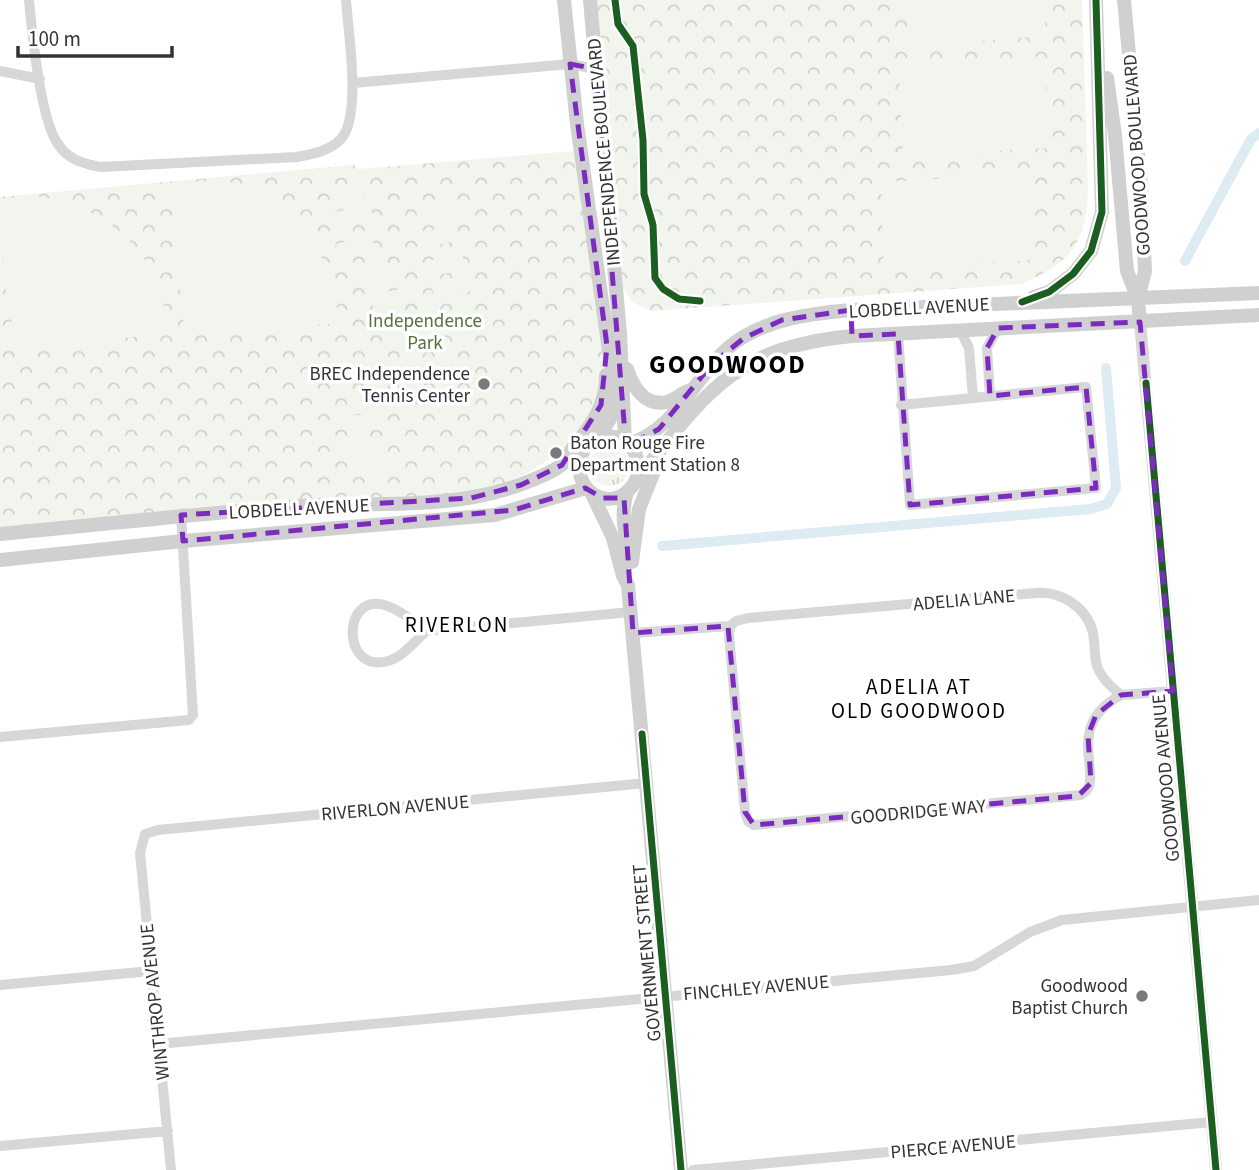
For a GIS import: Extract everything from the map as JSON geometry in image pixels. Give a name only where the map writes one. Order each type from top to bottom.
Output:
[{"type":"main road","name":"INDEPENDENCE BOULEVARD","points":[[564,0],[607,346]]},
{"type":"main road","name":"INDEPENDENCE BOULEVARD","points":[[590,0],[622,355]]},
{"type":"main road","name":"GOODWOOD BOULEVARD","points":[[1097,0],[1115,135],[1127,271],[1138,299]]},
{"type":"main road","points":[[1022,302],[1049,292],[1073,274],[1091,251],[1102,212],[1097,0]]},
{"type":"main road","name":"GOODWOOD BOULEVARD","points":[[1124,0],[1145,271],[1138,299]]},
{"type":"main road","points":[[1115,135],[1126,175],[1140,186]]},
{"type":"main road","name":"LOBDELL AVENUE","points":[[627,443],[659,429],[730,347],[760,329],[782,320],[850,310],[1259,293]]},
{"type":"main road","name":"GOODWOOD AVENUE","points":[[1138,299],[1140,322]]},
{"type":"main road","points":[[850,310],[852,336]]},
{"type":"main road","name":"LOBDELL AVENUE","points":[[632,486],[699,401],[742,367],[760,357],[794,345],[852,336],[1259,315]]},
{"type":"main road","points":[[593,442],[614,437],[633,449],[639,466],[632,486],[620,496],[603,498],[588,490],[579,477],[578,468],[579,460],[611,417],[615,401],[607,346]]},
{"type":"main road","points":[[562,465],[591,425],[601,405],[606,381],[607,346]]},
{"type":"main road","points":[[730,347],[742,367]]},
{"type":"main road","points":[[622,355],[632,383],[648,400],[670,401],[690,390]]},
{"type":"main road","points":[[622,355],[627,443]]},
{"type":"main road","name":"LOBDELL AVENUE","points":[[0,534],[181,515],[471,498],[521,485],[562,465],[593,442]]},
{"type":"main road","points":[[632,562],[639,509],[662,447]]},
{"type":"main road","name":"GOVERNMENT STREET","points":[[628,585],[633,575],[623,525],[623,505],[632,486]]},
{"type":"main road","name":"LOBDELL AVENUE","points":[[0,560],[183,541],[495,515],[588,490]]},
{"type":"main road","name":"GOVERNMENT STREET","points":[[588,490],[613,538],[628,585],[681,1170]]},
{"type":"main road","points":[[565,495],[589,503],[602,513]]},
{"type":"street","points":[[29,0],[46,116],[58,144],[75,161],[100,167],[297,157],[320,152],[342,138],[350,118],[353,83],[346,0]]},
{"type":"street","points":[[353,83],[570,64],[596,69]]},
{"type":"street","points":[[0,71],[40,79]]},
{"type":"street","name":"GOODWOOD AVENUE","points":[[1140,322],[1216,1170]]},
{"type":"street","points":[[990,396],[988,348],[998,328]]},
{"type":"street","points":[[960,330],[969,348],[972,398]]},
{"type":"street","points":[[898,334],[901,405],[910,505],[1096,488],[1086,387],[901,405]]},
{"type":"street","points":[[0,737],[188,720],[193,715],[181,515]]},
{"type":"street","name":"ADELIA LANE","points":[[633,633],[730,626],[736,621],[748,618],[1051,593],[1064,598],[1083,613],[1093,635],[1098,667],[1107,682],[1121,695]]},
{"type":"street","points":[[426,631],[404,652],[390,661],[377,663],[361,656],[354,645],[353,621],[361,610],[371,605],[383,604],[426,631],[631,612]]},
{"type":"street","name":"GOODRIDGE WAY","points":[[730,626],[745,812],[751,824],[1074,797],[1085,793],[1091,783],[1087,740],[1090,726],[1104,707],[1121,695]]},
{"type":"street","points":[[1121,695],[1173,691]]},
{"type":"street","name":"RIVERLON AVENUE","points":[[145,834],[158,830],[646,783]]},
{"type":"street","name":"WINTHROP AVENUE","points":[[145,834],[140,853],[171,1170]]},
{"type":"street","name":"FINCHLEY AVENUE","points":[[158,1044],[964,968],[983,961],[1037,928],[1062,920],[1259,900]]},
{"type":"street","points":[[0,985],[151,971]]},
{"type":"street","name":"PIERCE AVENUE","points":[[693,1170],[1212,1122]]},
{"type":"street","points":[[0,1146],[168,1131]]},
{"type":"highlighted area","points":[[570,64],[596,69],[626,447],[659,429],[712,364],[744,338],[782,320],[851,310],[852,336],[898,334],[910,505],[1096,488],[1086,387],[990,396],[987,348],[998,328],[1140,322],[1173,691],[1121,695],[1096,715],[1088,735],[1091,783],[1078,796],[754,825],[745,812],[728,626],[633,633],[624,498],[603,498],[585,488],[514,510],[183,541],[181,515],[471,498],[521,485],[562,465],[601,405],[607,346]]},
{"type":"green space","points":[[595,0],[1082,0],[1088,186],[1084,222],[1074,248],[1053,267],[1021,284],[652,311],[632,302],[622,287]]},
{"type":"green space","points":[[910,0],[1044,0],[1046,36],[913,46]]},
{"type":"green space","points":[[1045,56],[1049,148],[903,156],[899,67]]},
{"type":"green space","name":"Independence Park","points":[[575,151],[602,344],[602,378],[597,400],[587,419],[559,452],[541,465],[482,492],[0,528],[0,197],[353,165],[359,169]]},
{"type":"green space","points":[[1032,174],[1036,260],[884,266],[881,182]]},
{"type":"green space","points":[[224,180],[254,191],[284,209],[313,243],[333,278],[339,323],[185,335],[169,183]]},
{"type":"green space","points":[[366,182],[369,198],[334,206],[331,190]]},
{"type":"green space","points":[[31,196],[58,200],[83,209],[106,221],[126,237],[143,257],[156,279],[163,304],[166,332],[31,352],[15,341],[5,286],[0,199]]},
{"type":"green space","points":[[452,203],[455,219],[420,226],[416,211]]},
{"type":"green space","points":[[370,205],[374,220],[338,228],[335,212]]},
{"type":"green space","points":[[456,225],[460,240],[424,248],[421,232]]},
{"type":"green space","points":[[372,236],[375,252],[340,259],[336,244]]},
{"type":"green space","points":[[462,254],[465,269],[430,277],[426,261]]},
{"type":"green space","points":[[401,266],[405,282],[369,289],[366,274]]},
{"type":"green space","points":[[467,275],[470,291],[435,299],[431,283]]},
{"type":"green space","points":[[406,288],[409,303],[374,311],[370,295]]},
{"type":"green space","points":[[383,413],[385,429],[349,432],[347,416]]},
{"type":"green space","points":[[385,436],[386,452],[351,455],[349,439]]},
{"type":"green space","points":[[609,446],[623,452],[629,466],[623,480],[609,486],[595,480],[589,466],[595,452]]},
{"type":"green space","points":[[387,458],[388,475],[353,477],[351,461]]},
{"type":"waterway","points":[[1185,261],[1251,139],[1259,133]]},
{"type":"waterway","points":[[662,546],[1090,509],[1107,504],[1116,488],[1106,368]]},
{"type":"cycle path","points":[[615,0],[618,24],[633,46],[643,140],[644,194],[653,225],[655,278],[663,289],[679,299],[700,301]]},
{"type":"cycle path","points":[[1022,302],[1049,292],[1073,274],[1091,251],[1102,212],[1096,0]]},
{"type":"cycle path","points":[[1146,383],[1216,1170]]},
{"type":"cycle path","points":[[642,734],[681,1170]]},
{"type":"place","name":"BREC Independence Tennis Center","points":[[484,384]]},
{"type":"place","name":"Baton Rouge Fire Department Station 8","points":[[556,453]]},
{"type":"place","name":"Goodwood Baptist Church","points":[[1142,996]]},
{"type":"district","name":"GOODWOOD","points":[[728,364]]},
{"type":"district","name":"RIVERLON","points":[[457,625]]},
{"type":"district","name":"ADELIA AT OLD GOODWOOD","points":[[919,699]]}]
